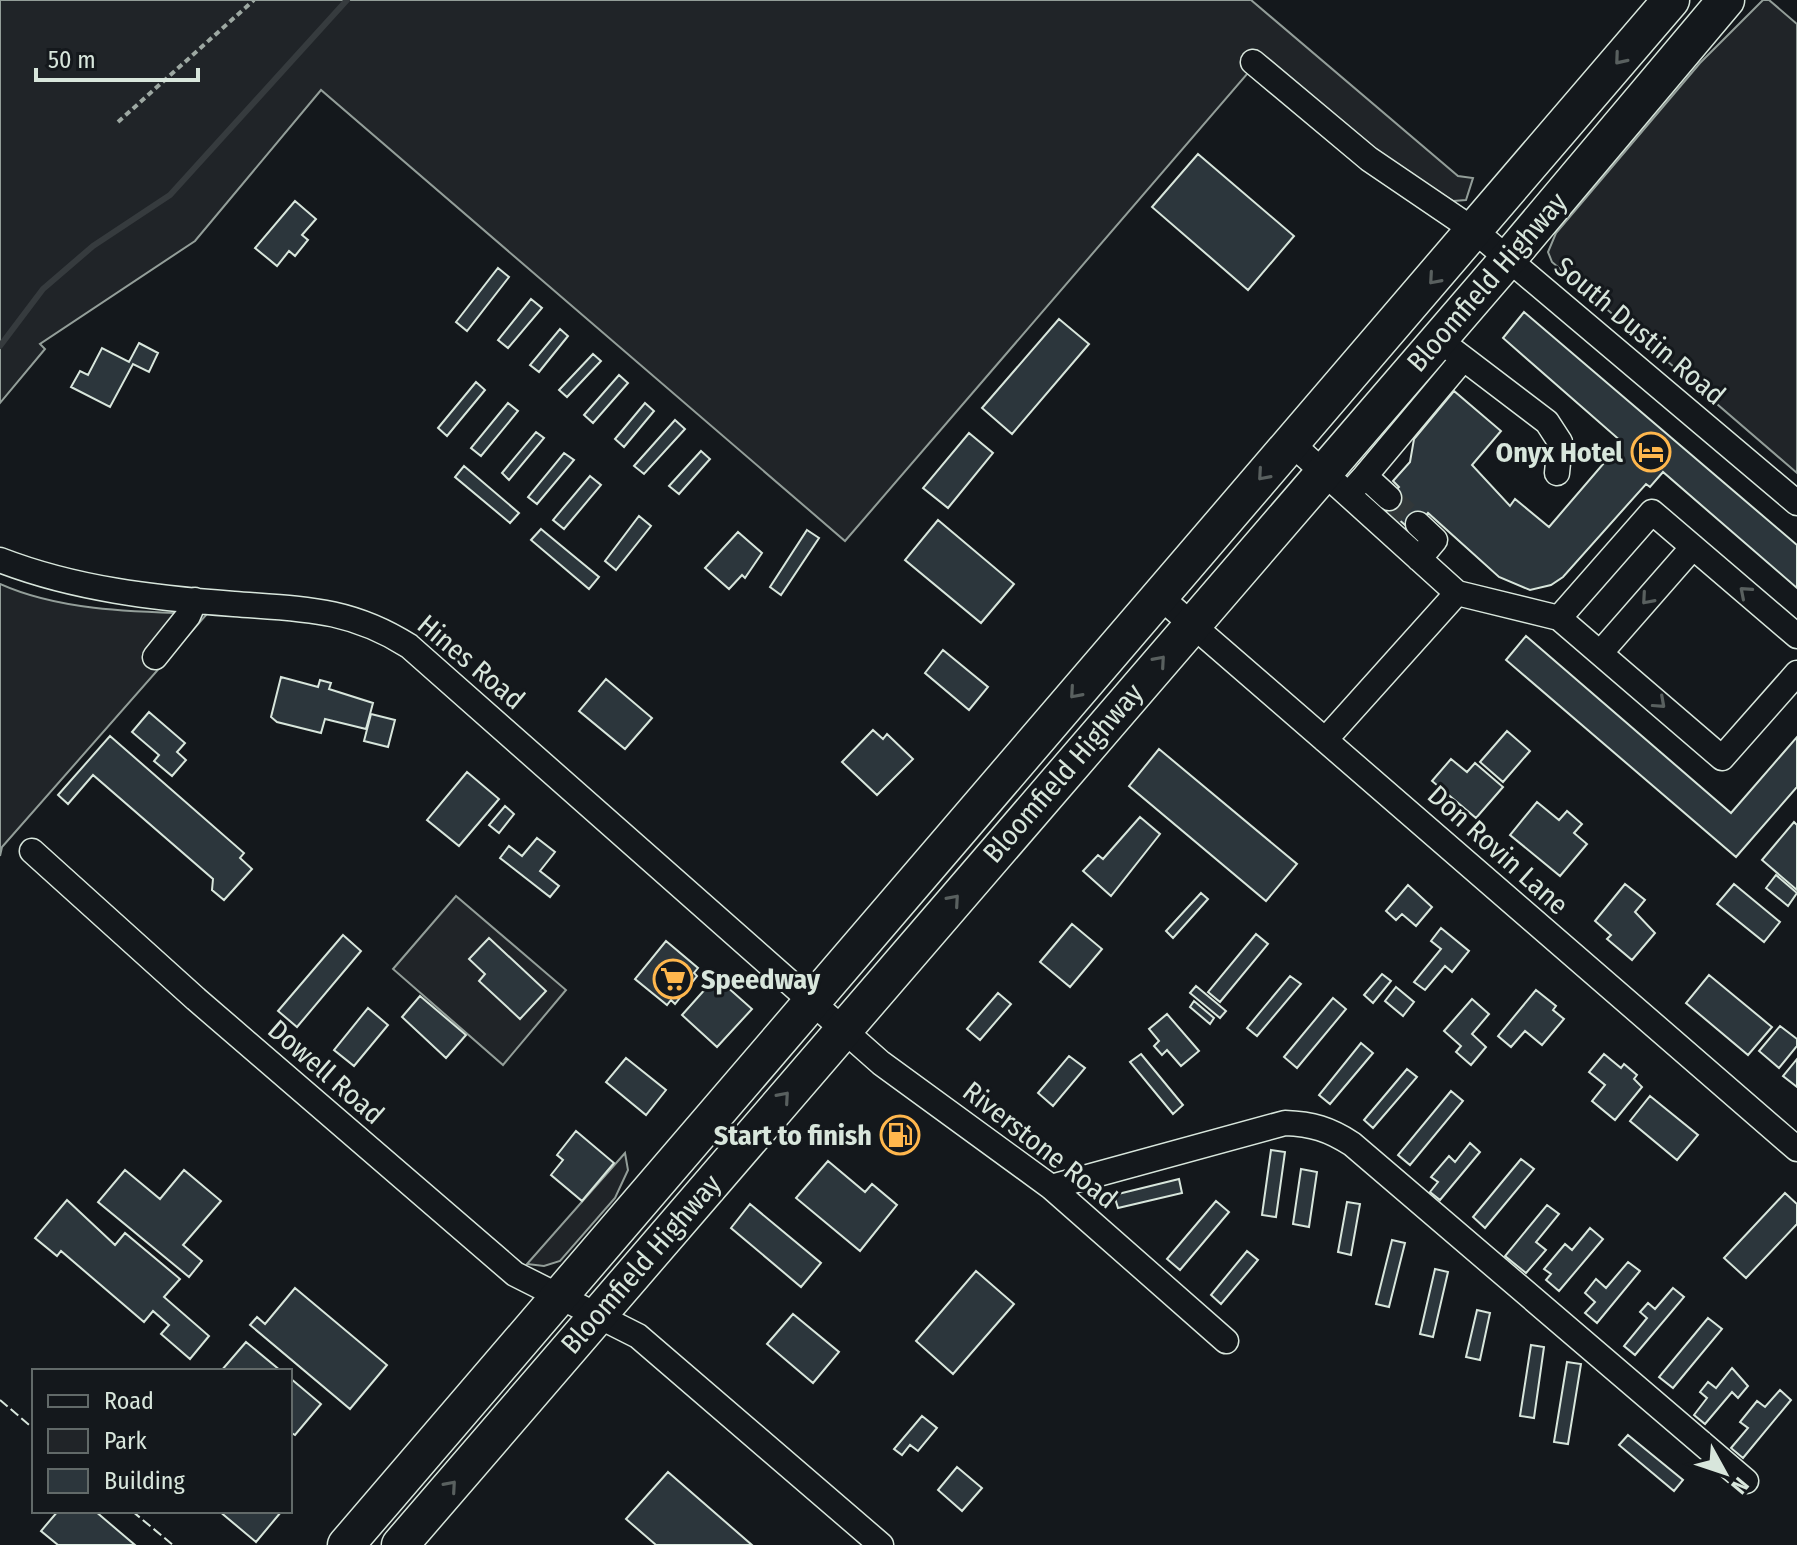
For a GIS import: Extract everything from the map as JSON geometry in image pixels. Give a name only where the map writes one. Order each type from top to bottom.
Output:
[{"type":"highway","name":"Bloomfield Highway","points":[[346,1545],[1671,0]]},
{"type":"highway","name":"Bloomfield Highway","points":[[400,1545],[1191,625],[1345,481],[1450,349],[1508,259],[1726,0]]},
{"type":"street","name":"South Dustin Road","points":[[1253,62],[1369,159],[1475,231],[1797,503]]},
{"type":"street","points":[[1450,349],[1547,422],[1560,442],[1557,473]]},
{"type":"street","points":[[1291,443],[1345,481],[1419,559],[1457,593],[1559,618],[1602,651],[1722,758],[1797,673]]},
{"type":"street","points":[[1345,481],[1389,498]]},
{"type":"street","points":[[1559,618],[1652,512],[1797,636]]},
{"type":"street","points":[[1418,524],[1435,540],[1419,559]]},
{"type":"street","points":[[1602,651],[1693,547]]},
{"type":"street","name":"Hines Road","points":[[0,560],[84,588],[299,607],[341,614],[400,640],[814,1000]]},
{"type":"street","points":[[1325,740],[1457,593]]},
{"type":"street","name":"Don Rovin Lane","points":[[1159,596],[1651,1026],[1797,1149]]},
{"type":"street","points":[[155,657],[188,616],[195,600]]},
{"type":"street","name":"Dowell Road","points":[[32,851],[515,1274],[559,1298],[599,1313]]},
{"type":"street","name":"Riverstone Road","points":[[814,1000],[881,1063],[1051,1187],[1226,1341]]},
{"type":"street","points":[[1051,1187],[1285,1123],[1312,1124],[1333,1132],[1352,1144],[1746,1481]]},
{"type":"street","points":[[599,1313],[638,1336],[881,1545]]},
{"type":"path","points":[[118,122],[254,0]]},
{"type":"green space","points":[[0,0],[1251,0],[1458,176],[1473,178],[1466,200],[1453,201],[1383,156],[1260,54],[1248,73],[845,541],[321,90],[195,241],[40,344],[45,349],[0,403]]},
{"type":"green space","points":[[1763,0],[1769,0],[1797,24],[1797,473],[1552,262],[1548,252],[1556,233],[1700,63]]},
{"type":"green space","points":[[0,584],[49,600],[102,609],[207,614],[2,847],[0,856]]},
{"type":"green space","points":[[456,896],[566,990],[503,1065],[393,969]]},
{"type":"green space","points":[[625,1153],[628,1170],[615,1198],[560,1261],[544,1266],[527,1264]]},
{"type":"building","points":[[1198,154],[1294,236],[1248,290],[1152,207]]},
{"type":"building","points":[[295,201],[316,219],[302,235],[308,240],[295,256],[289,251],[277,266],[255,248]]},
{"type":"building","points":[[498,268],[509,277],[467,331],[456,322]]},
{"type":"building","points":[[531,299],[542,308],[508,348],[498,340]]},
{"type":"building","name":"Onyx Hotel","points":[[1524,312],[1797,545],[1797,588],[1663,472],[1650,487],[1646,484],[1563,577],[1551,585],[1530,590],[1499,577],[1428,513],[1412,531],[1382,505],[1399,487],[1393,481],[1410,462],[1414,439],[1454,391],[1501,431],[1472,465],[1510,506],[1515,499],[1549,527],[1622,442],[1503,338]]},
{"type":"building","points":[[1059,319],[1089,344],[1012,434],[982,408]]},
{"type":"building","points":[[560,329],[568,336],[539,372],[530,365]]},
{"type":"building","points":[[139,343],[158,353],[149,372],[133,364],[110,407],[71,387],[80,371],[88,375],[102,348],[129,362]]},
{"type":"building","points":[[593,354],[601,361],[567,397],[559,390]]},
{"type":"building","points":[[619,375],[628,383],[593,423],[584,415]]},
{"type":"building","points":[[476,382],[485,390],[447,436],[438,428]]},
{"type":"building","points":[[508,403],[518,411],[481,456],[471,448]]},
{"type":"building","points":[[645,403],[654,411],[624,447],[615,439]]},
{"type":"building","points":[[675,420],[685,429],[644,474],[634,466]]},
{"type":"building","points":[[536,432],[544,438],[509,480],[502,473]]},
{"type":"building","points":[[969,433],[993,453],[948,508],[923,488]]},
{"type":"building","points":[[701,451],[710,459],[679,494],[669,486]]},
{"type":"building","points":[[564,453],[574,460],[537,504],[528,497]]},
{"type":"building","points":[[464,466],[519,513],[510,523],[455,477]]},
{"type":"building","points":[[590,476],[601,485],[564,529],[553,520]]},
{"type":"building","points":[[639,516],[651,526],[616,570],[605,561]]},
{"type":"building","points":[[938,520],[1014,584],[981,623],[905,560]]},
{"type":"building","points":[[541,529],[599,577],[589,589],[531,540]]},
{"type":"building","points":[[807,530],[819,538],[781,595],[770,587]]},
{"type":"building","points":[[738,532],[762,553],[745,578],[742,575],[729,589],[705,568]]},
{"type":"building","points":[[1526,636],[1731,813],[1797,737],[1797,787],[1736,857],[1506,660]]},
{"type":"building","points":[[943,650],[988,687],[969,710],[925,673]]},
{"type":"building","points":[[281,677],[318,687],[320,680],[331,683],[329,689],[373,703],[366,729],[325,719],[321,733],[277,722],[271,717]]},
{"type":"building","points":[[606,679],[652,718],[625,749],[579,711]]},
{"type":"building","points":[[149,712],[185,743],[177,752],[186,760],[172,776],[154,761],[159,755],[132,732]]},
{"type":"building","points":[[371,714],[395,720],[388,747],[364,741]]},
{"type":"building","points":[[873,730],[883,739],[887,734],[913,759],[877,795],[842,762]]},
{"type":"building","points":[[1507,731],[1530,751],[1503,782],[1480,762]]},
{"type":"building","points":[[110,736],[244,853],[240,858],[252,869],[224,900],[212,890],[213,879],[93,775],[68,804],[58,795]]},
{"type":"building","points":[[1159,749],[1297,864],[1266,901],[1129,786]]},
{"type":"building","points":[[1451,759],[1467,772],[1475,763],[1503,787],[1476,818],[1432,781]]},
{"type":"building","points":[[467,772],[499,799],[459,846],[427,820]]},
{"type":"building","points":[[1537,802],[1559,820],[1567,811],[1582,824],[1574,833],[1587,844],[1560,876],[1510,835]]},
{"type":"building","points":[[505,806],[514,814],[499,833],[489,825]]},
{"type":"building","points":[[1140,817],[1160,834],[1111,896],[1083,871],[1098,855],[1103,859]]},
{"type":"building","points":[[1794,822],[1797,825],[1797,890],[1762,860]]},
{"type":"building","points":[[537,838],[555,852],[540,871],[559,886],[550,897],[500,858],[509,846],[522,856]]},
{"type":"building","points":[[1776,875],[1797,893],[1788,906],[1766,888]]},
{"type":"building","points":[[1625,884],[1645,900],[1635,912],[1655,933],[1632,960],[1607,939],[1611,935],[1595,921]]},
{"type":"building","points":[[1734,884],[1780,922],[1764,942],[1717,904]]},
{"type":"building","points":[[1408,885],[1432,907],[1416,926],[1402,914],[1396,920],[1386,911]]},
{"type":"building","points":[[1201,893],[1208,899],[1173,938],[1166,931]]},
{"type":"building","points":[[1072,924],[1102,949],[1070,987],[1040,962]]},
{"type":"building","points":[[1441,928],[1469,951],[1452,972],[1445,966],[1425,990],[1414,982],[1441,949],[1431,941]]},
{"type":"building","points":[[1256,934],[1268,944],[1220,1002],[1208,992]]},
{"type":"building","points":[[343,935],[361,951],[297,1027],[278,1011]]},
{"type":"building","points":[[489,938],[546,991],[520,1019],[479,981],[485,974],[469,959]]},
{"type":"building","points":[[666,941],[698,968],[694,973],[697,976],[675,1004],[671,1000],[667,1005],[635,979]]},
{"type":"building","points":[[1382,974],[1391,981],[1373,1003],[1364,995]]},
{"type":"building","points":[[1709,975],[1772,1027],[1748,1055],[1686,1003]]},
{"type":"building","points":[[1290,976],[1301,984],[1257,1036],[1247,1028]]},
{"type":"building","points":[[716,977],[752,1009],[717,1047],[682,1015]]},
{"type":"building","points":[[1196,986],[1226,1011],[1220,1018],[1190,993]]},
{"type":"building","points":[[1396,987],[1414,1002],[1403,1016],[1385,1001]]},
{"type":"building","points":[[1536,990],[1556,1006],[1553,1010],[1564,1019],[1542,1045],[1525,1031],[1511,1047],[1498,1036]]},
{"type":"building","points":[[998,993],[1011,1004],[980,1040],[967,1029]]},
{"type":"building","points":[[420,996],[466,1035],[446,1058],[402,1017]]},
{"type":"building","points":[[1333,998],[1346,1009],[1297,1068],[1284,1057]]},
{"type":"building","points":[[1472,999],[1489,1014],[1472,1034],[1486,1047],[1471,1065],[1456,1052],[1461,1046],[1444,1031]]},
{"type":"building","points":[[1194,1001],[1214,1018],[1210,1024],[1190,1007]]},
{"type":"building","points":[[368,1008],[388,1025],[354,1066],[334,1050]]},
{"type":"building","points":[[1167,1014],[1199,1051],[1181,1066],[1167,1050],[1162,1055],[1154,1046],[1159,1041],[1149,1029]]},
{"type":"building","points":[[1780,1026],[1797,1039],[1797,1046],[1779,1068],[1759,1051]]},
{"type":"building","points":[[1361,1043],[1373,1053],[1330,1104],[1319,1095]]},
{"type":"building","points":[[1141,1054],[1183,1105],[1173,1114],[1130,1062]]},
{"type":"building","points":[[1604,1054],[1621,1068],[1624,1064],[1637,1075],[1634,1079],[1642,1087],[1615,1120],[1592,1101],[1605,1085],[1589,1072]]},
{"type":"building","points":[[1069,1056],[1085,1068],[1053,1106],[1038,1093]]},
{"type":"building","points":[[626,1058],[666,1090],[646,1115],[606,1082]]},
{"type":"building","points":[[1797,1059],[1797,1087],[1783,1076]]},
{"type":"building","points":[[1407,1069],[1417,1077],[1373,1128],[1364,1120]]},
{"type":"building","points":[[1451,1091],[1463,1101],[1410,1165],[1398,1155]]},
{"type":"building","points":[[1650,1096],[1698,1135],[1677,1160],[1630,1121]]},
{"type":"building","points":[[576,1131],[614,1163],[582,1201],[551,1175],[563,1160],[557,1155]]},
{"type":"building","points":[[1470,1143],[1480,1152],[1440,1200],[1430,1192],[1438,1182],[1431,1177],[1449,1156],[1455,1162]]},
{"type":"building","points":[[1271,1150],[1285,1152],[1276,1217],[1262,1215]]},
{"type":"building","points":[[1521,1159],[1534,1169],[1485,1228],[1473,1217]]},
{"type":"building","points":[[828,1161],[865,1192],[872,1184],[897,1205],[860,1251],[796,1198]]},
{"type":"building","points":[[1301,1169],[1317,1172],[1309,1227],[1293,1224]]},
{"type":"building","points":[[125,1170],[160,1199],[184,1170],[221,1201],[183,1245],[202,1261],[189,1277],[98,1202]]},
{"type":"building","points":[[1179,1179],[1182,1193],[1118,1208],[1114,1195]]},
{"type":"building","points":[[1785,1193],[1797,1204],[1797,1224],[1746,1278],[1724,1258]]},
{"type":"building","points":[[67,1200],[115,1245],[125,1233],[180,1279],[164,1297],[209,1336],[190,1359],[161,1334],[169,1325],[153,1311],[144,1322],[61,1251],[57,1256],[35,1238]]},
{"type":"building","points":[[1216,1201],[1229,1212],[1180,1270],[1167,1259]]},
{"type":"building","points":[[1347,1202],[1360,1204],[1351,1255],[1338,1252]]},
{"type":"building","points":[[750,1204],[821,1263],[801,1287],[731,1228]]},
{"type":"building","points":[[1547,1205],[1559,1214],[1536,1242],[1546,1250],[1526,1273],[1505,1256]]},
{"type":"building","points":[[1590,1228],[1603,1239],[1559,1291],[1546,1280],[1551,1274],[1544,1269],[1565,1244],[1572,1250]]},
{"type":"building","points":[[1392,1240],[1405,1243],[1389,1307],[1376,1304]]},
{"type":"building","points":[[1247,1251],[1258,1260],[1221,1304],[1211,1295]]},
{"type":"building","points":[[1628,1262],[1640,1271],[1597,1323],[1585,1313],[1595,1302],[1585,1293],[1596,1279],[1606,1288]]},
{"type":"building","points":[[1435,1269],[1448,1272],[1433,1337],[1420,1334]]},
{"type":"building","points":[[976,1271],[1014,1304],[953,1374],[916,1341]]},
{"type":"building","points":[[295,1288],[387,1365],[350,1409],[250,1325],[257,1317],[265,1324]]},
{"type":"building","points":[[1673,1288],[1684,1297],[1635,1355],[1624,1346],[1647,1318],[1640,1312],[1648,1303],[1655,1309]]},
{"type":"building","points":[[1477,1310],[1490,1313],[1480,1360],[1466,1357]]},
{"type":"building","points":[[793,1314],[839,1352],[813,1383],[767,1344]]},
{"type":"building","points":[[1708,1318],[1722,1329],[1673,1388],[1659,1377]]},
{"type":"building","points":[[246,1342],[279,1369],[223,1369]]},
{"type":"building","points":[[1531,1345],[1544,1347],[1534,1418],[1520,1416]]},
{"type":"building","points":[[1567,1362],[1581,1364],[1568,1444],[1554,1442]]},
{"type":"building","points":[[1732,1368],[1748,1386],[1738,1398],[1732,1392],[1705,1424],[1694,1415],[1707,1398],[1700,1392],[1708,1382],[1716,1388]]},
{"type":"building","points":[[292,1380],[321,1404],[295,1435],[292,1433]]},
{"type":"building","points":[[1780,1390],[1791,1400],[1743,1458],[1731,1448],[1748,1428],[1740,1422],[1757,1401],[1765,1407]]},
{"type":"building","points":[[922,1416],[937,1428],[918,1451],[910,1445],[902,1455],[894,1449]]},
{"type":"building","points":[[1628,1435],[1683,1480],[1674,1491],[1619,1445]]},
{"type":"building","points":[[957,1467],[982,1488],[962,1511],[938,1490]]},
{"type":"building","points":[[668,1472],[752,1545],[656,1545],[626,1519]]},
{"type":"building","points":[[56,1513],[97,1513],[135,1545],[58,1545],[41,1531]]},
{"type":"building","points":[[221,1513],[280,1513],[256,1542]]},
{"type":"waterway","points":[[0,346],[43,289],[93,246],[170,195],[347,0]]},
{"type":"tunnel","points":[[1389,498],[1418,524]]},
{"type":"fence","points":[[0,1400],[32,1427]]},
{"type":"fence","points":[[134,1513],[173,1545]]},
{"type":"place","name":"Onyx Hotel","points":[[1651,452]]},
{"type":"place","name":"Speedway","points":[[673,979]]},
{"type":"place","name":"Start to finish","points":[[900,1135]]}]
